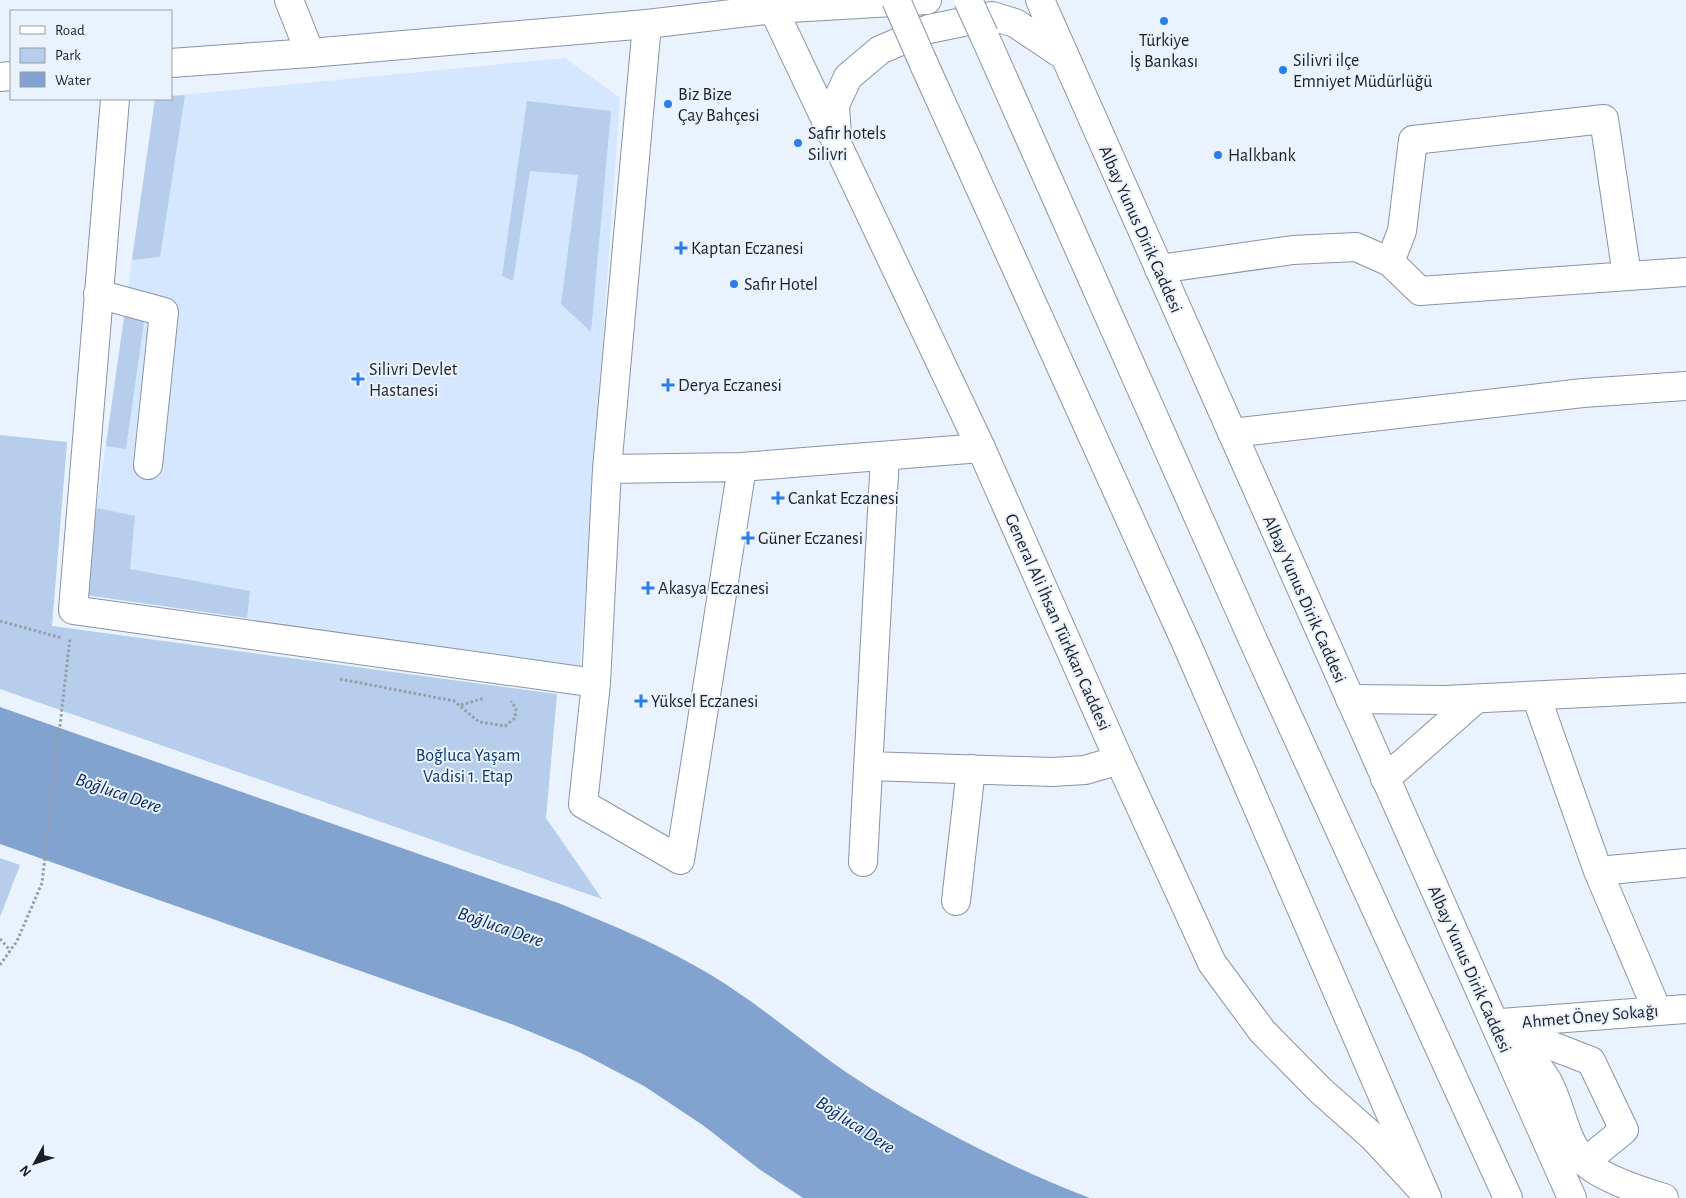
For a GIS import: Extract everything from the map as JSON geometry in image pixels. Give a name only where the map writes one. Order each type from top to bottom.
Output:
[{"type":"main road","points":[[289,0],[310,54]]},
{"type":"main road","points":[[647,24],[684,8],[694,0]]},
{"type":"main road","points":[[896,0],[1186,645],[1425,1195]]},
{"type":"main road","points":[[172,63],[310,54],[647,24],[771,4],[927,0]]},
{"type":"main road","points":[[968,0],[1253,640],[1508,1198]]},
{"type":"main road","name":"Albay Yunus Dirik Caddesi","points":[[1040,0],[1572,1198]]},
{"type":"main road","name":"General Ali İhsan Türkkan Caddesi","points":[[771,4],[981,448],[1119,760],[1212,963],[1262,1031],[1320,1090],[1373,1137],[1425,1195]]},
{"type":"main road","points":[[837,142],[835,105],[848,77],[880,50],[929,29],[992,16],[1015,23],[1063,55]]},
{"type":"main road","points":[[647,24],[607,469],[596,683],[583,804],[680,860],[742,467]]},
{"type":"main road","points":[[114,100],[73,610],[596,683]]},
{"type":"main road","points":[[1390,262],[1402,231],[1414,140],[1604,119],[1627,276]]},
{"type":"main road","points":[[1159,269],[1293,250],[1356,247],[1390,262],[1420,291],[1686,272]]},
{"type":"main road","points":[[98,294],[164,312],[148,465]]},
{"type":"main road","points":[[1232,433],[1583,393],[1686,386]]},
{"type":"main road","points":[[607,469],[742,467],[981,448]]},
{"type":"main road","points":[[863,862],[885,456]]},
{"type":"main road","points":[[1350,699],[1476,699],[1686,688]]},
{"type":"main road","points":[[1536,696],[1598,871],[1657,1010]]},
{"type":"main road","points":[[1385,779],[1476,699]]},
{"type":"main road","points":[[868,766],[1052,772],[1085,770],[1119,760]]},
{"type":"main road","points":[[956,901],[971,769]]},
{"type":"main road","points":[[1598,871],[1686,863]]},
{"type":"main road","name":"Ahmet Öney Sokağı","points":[[1494,1024],[1686,1009]]},
{"type":"main road","points":[[1494,1024],[1591,1061],[1624,1130],[1585,1162]]},
{"type":"main road","points":[[1494,1024],[1525,1050],[1548,1081],[1574,1147],[1585,1162],[1597,1172],[1644,1196]]},
{"type":"path","points":[[0,964],[17,941],[42,883],[73,610]]},
{"type":"path","points":[[488,697],[461,705],[479,722],[505,726],[515,718],[516,709],[510,699]]},
{"type":"path","points":[[0,939],[10,950]]},
{"type":"shaded area","name":"Silivri Devlet Hastanesi","points":[[565,58],[620,98],[580,666],[84,595],[155,100],[172,100],[172,96]]},
{"type":"green space","points":[[185,95],[160,257],[132,260],[155,100],[172,100],[172,96]]},
{"type":"green space","points":[[527,101],[611,111],[591,332],[561,304],[578,175],[530,171],[513,281],[502,276]]},
{"type":"green space","points":[[125,311],[145,314],[126,449],[106,446]]},
{"type":"green space","name":"Boğluca Yaşam Vadisi 1. Etap","points":[[0,435],[67,442],[52,626],[557,694],[546,818],[602,899],[0,689]]},
{"type":"green space","points":[[97,508],[135,516],[130,569],[250,591],[247,618],[86,595]]},
{"type":"green space","points":[[0,858],[20,865],[0,917]]},
{"type":"water","name":"Boğluca Dere","points":[[0,707],[561,904],[637,936],[693,964],[727,985],[833,1063],[901,1106],[997,1157],[1052,1183],[1090,1198],[803,1198],[759,1169],[704,1126],[644,1086],[581,1053],[514,1025],[0,844]]},
{"type":"place","name":"Türkiye İş Bankası","points":[[1164,21]]},
{"type":"place","name":"Silivri ilçe Emniyet Müdürlüğü","points":[[1283,70]]},
{"type":"place","name":"Biz Bize Çay Bahçesi","points":[[668,104]]},
{"type":"place","name":"Safir hotels Silivri","points":[[798,143]]},
{"type":"place","name":"Halkbank","points":[[1218,155]]},
{"type":"place","name":"Kaptan Eczanesi","points":[[681,248]]},
{"type":"place","name":"Safir Hotel","points":[[734,284]]},
{"type":"place","name":"Silivri Devlet Hastanesi","points":[[358,379]]},
{"type":"place","name":"Derya Eczanesi","points":[[668,385]]},
{"type":"place","name":"Cankat Eczanesi","points":[[778,498]]},
{"type":"place","name":"Güner Eczanesi","points":[[748,538]]},
{"type":"place","name":"Akasya Eczanesi","points":[[648,588]]},
{"type":"place","name":"Yüksel Eczanesi","points":[[641,701]]}]
